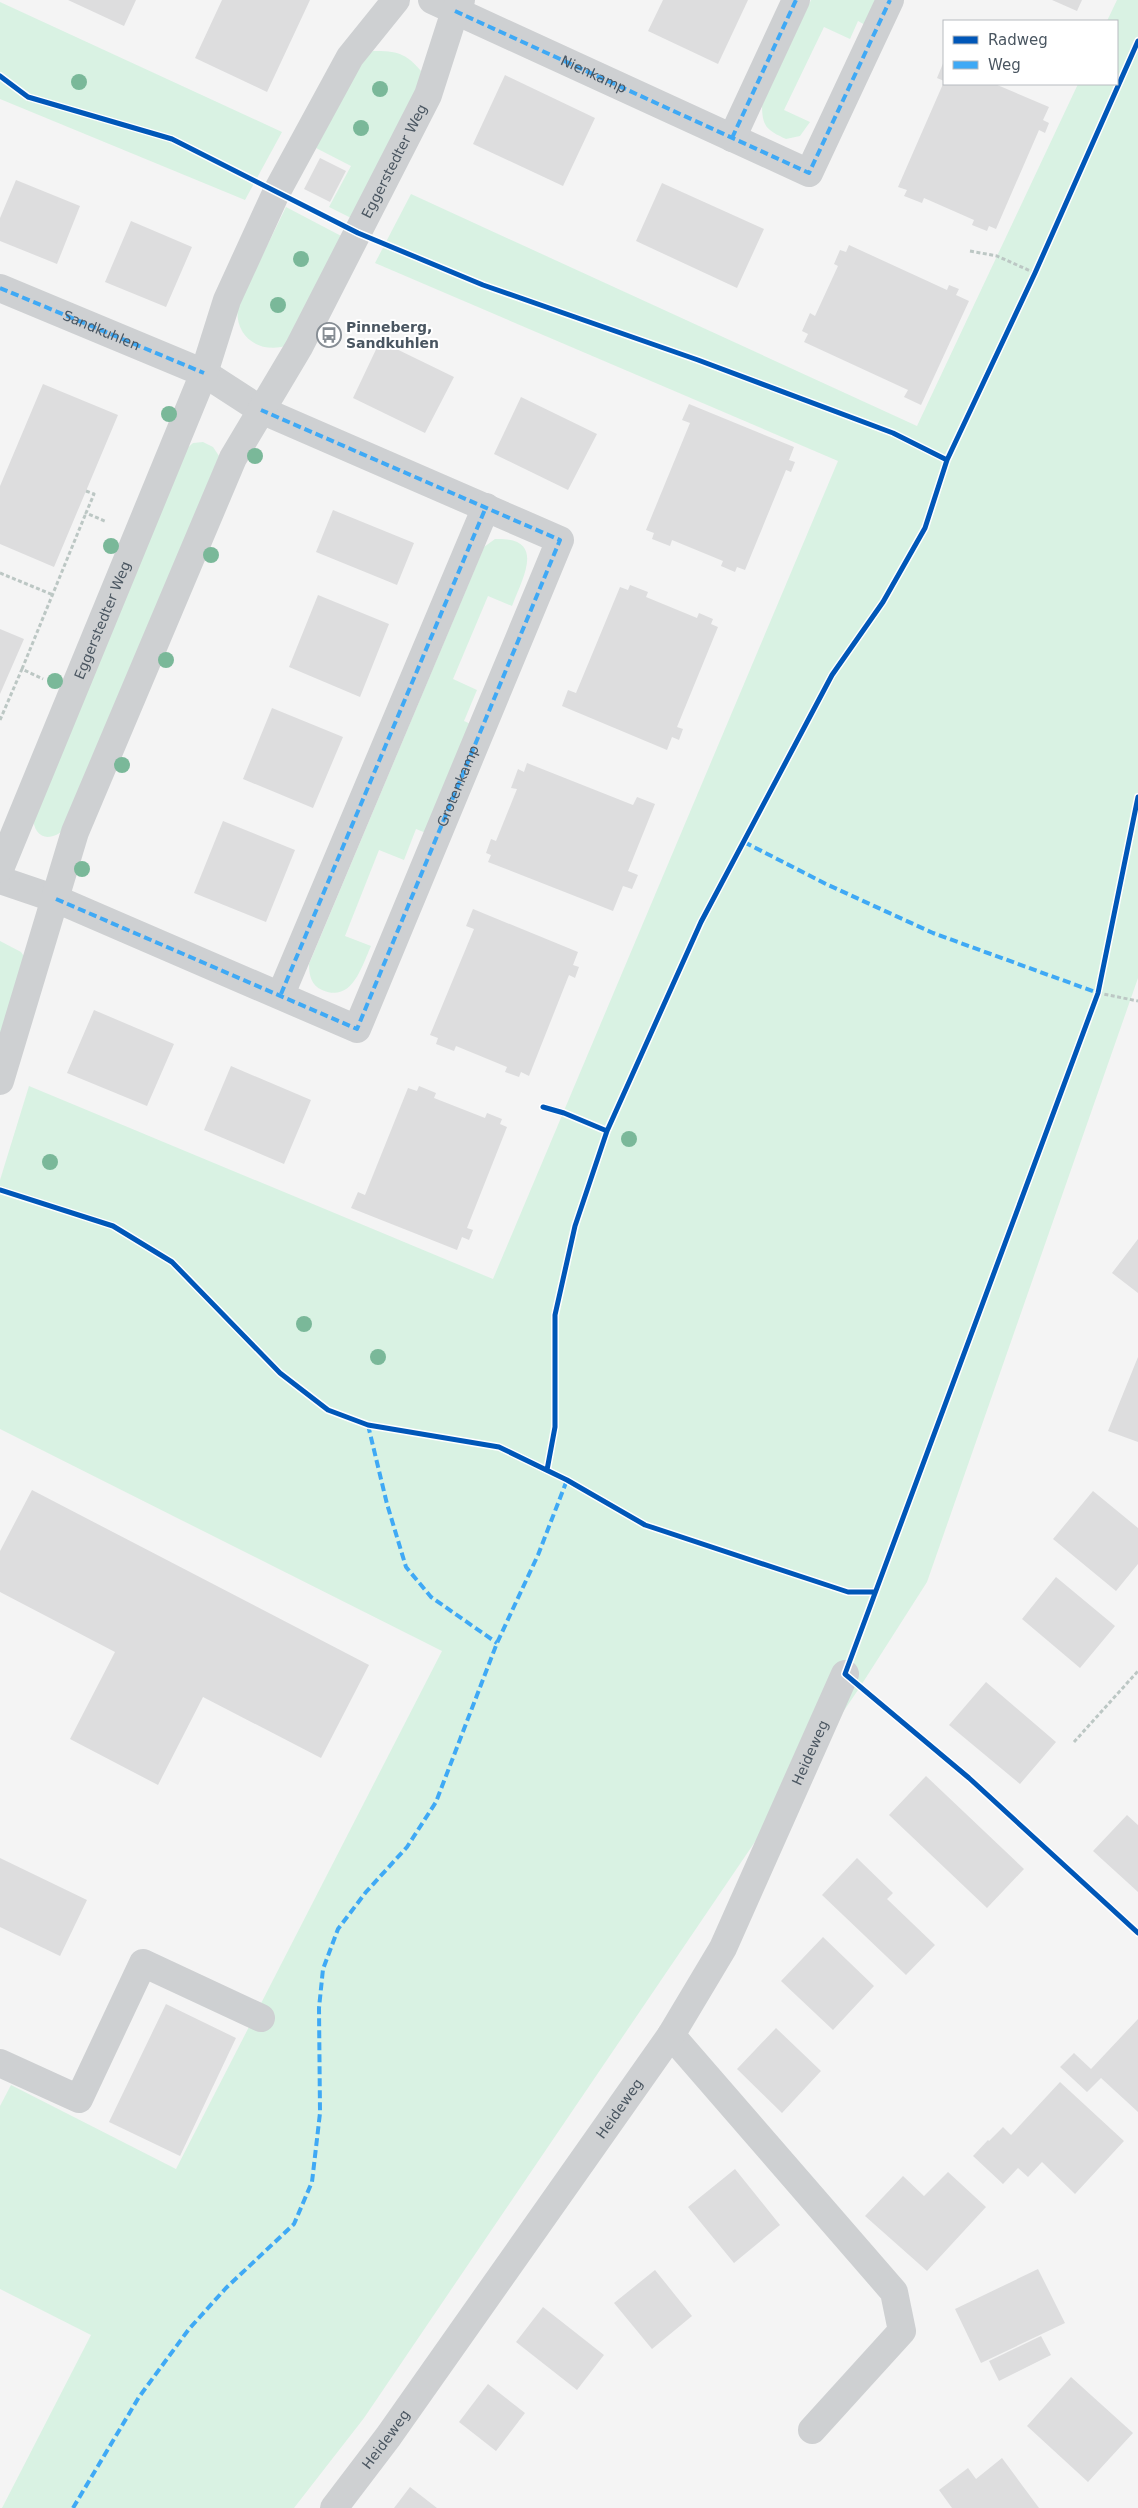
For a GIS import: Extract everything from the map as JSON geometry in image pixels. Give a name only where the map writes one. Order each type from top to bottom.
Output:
[{"type":"street","name":"Eggerstedter Weg","points":[[0,869],[204,373],[228,300],[276,193],[350,57],[396,0]]},
{"type":"street","points":[[732,138],[796,0]]},
{"type":"street","name":"Nienkamp","points":[[450,4],[732,138],[809,172],[890,0]]},
{"type":"street","name":"Eggerstedter Weg","points":[[0,1081],[75,832],[233,458],[299,348],[428,95],[450,4]]},
{"type":"street","name":"Sandkuhlen","points":[[0,288],[204,373]]},
{"type":"street","points":[[204,373],[261,410]]},
{"type":"street","name":"Grotenkamp","points":[[56,899],[280,994],[357,1029],[560,540],[261,410]]},
{"type":"street","points":[[280,994],[486,507]]},
{"type":"street","points":[[0,880],[56,899]]},
{"type":"street","name":"Heideweg","points":[[334,2508],[388,2437],[671,2035],[723,1948],[845,1674]]},
{"type":"street","points":[[0,2063],[79,2099],[143,1963],[261,2018]]},
{"type":"street","points":[[671,2035],[894,2292],[902,2331],[812,2430]]},
{"type":"path","points":[[970,251],[997,256],[1035,273]]},
{"type":"path","points":[[0,720],[94,494],[86,491]]},
{"type":"path","points":[[86,513],[108,522]]},
{"type":"path","points":[[0,573],[53,595]]},
{"type":"path","points":[[22,669],[43,679]]},
{"type":"path","points":[[1098,993],[1138,1001]]},
{"type":"path","points":[[1074,1742],[1138,1672]]},
{"type":"green space","points":[[811,0],[879,0],[867,26],[858,21],[850,39],[824,27],[784,110],[810,122],[800,136],[786,139],[767,127],[763,118],[762,105]]},
{"type":"green space","points":[[1117,0],[1138,0],[1138,978],[927,1582],[860,1687],[364,2418],[294,2508],[2,2508],[91,2335],[0,2289],[0,2106],[11,2085],[176,2169],[442,1651],[0,1429],[0,1180],[29,1086],[493,1279],[838,461],[375,263],[411,194],[917,426],[1078,85],[1118,85],[1118,20],[1107,20]]},
{"type":"green space","points":[[0,2],[282,132],[245,200],[0,99]]},
{"type":"green space","points":[[373,51],[400,54],[411,60],[421,71],[419,91],[353,219],[329,207],[351,166],[316,148],[360,63]]},
{"type":"green space","points":[[286,207],[345,238],[289,345],[268,347],[251,341],[244,334],[240,326],[238,305]]},
{"type":"green space","points":[[203,442],[213,447],[219,456],[67,827],[55,835],[44,836],[36,830],[33,815],[183,452],[193,443]]},
{"type":"green space","points":[[495,539],[511,540],[521,545],[526,552],[527,561],[525,572],[512,606],[488,596],[453,679],[477,690],[464,721],[473,725],[426,833],[416,829],[404,860],[379,850],[345,936],[371,946],[359,973],[348,988],[341,992],[332,993],[322,990],[311,979],[309,964],[484,547]]},
{"type":"green space","points":[[0,941],[21,952],[28,962],[0,1055]]},
{"type":"building","points":[[68,0],[136,0],[124,26]]},
{"type":"building","points":[[222,0],[310,0],[267,92],[195,58]]},
{"type":"building","points":[[663,0],[748,0],[718,64],[648,31]]},
{"type":"building","points":[[1052,0],[1082,0],[1077,11]]},
{"type":"building","points":[[943,63],[943,81],[937,78]]},
{"type":"building","points":[[505,75],[595,118],[563,186],[473,144]]},
{"type":"building","points":[[943,84],[997,85],[1049,107],[1043,120],[1049,123],[1045,133],[1039,130],[996,229],[989,226],[987,231],[972,225],[974,220],[924,198],[922,203],[904,196],[907,190],[898,187]]},
{"type":"building","points":[[320,158],[346,171],[330,202],[304,189]]},
{"type":"building","points":[[16,180],[80,206],[57,264],[0,241],[0,218]]},
{"type":"building","points":[[662,183],[764,229],[737,288],[636,241]]},
{"type":"building","points":[[131,221],[192,247],[166,307],[105,282]]},
{"type":"building","points":[[849,245],[947,290],[949,285],[959,289],[956,295],[969,301],[921,405],[904,397],[908,390],[804,342],[808,334],[802,331],[810,313],[815,316],[838,266],[834,264],[840,250],[846,252]]},
{"type":"building","points":[[380,341],[454,377],[425,433],[353,398]]},
{"type":"building","points":[[43,384],[118,415],[54,567],[0,544],[0,486]]},
{"type":"building","points":[[521,397],[597,434],[568,490],[494,454]]},
{"type":"building","points":[[689,404],[794,447],[789,460],[795,462],[791,472],[786,470],[745,570],[737,567],[735,572],[721,566],[723,561],[672,540],[670,546],[652,539],[654,533],[646,530],[690,423],[682,420]]},
{"type":"building","points":[[333,510],[414,543],[397,585],[316,552]]},
{"type":"building","points":[[630,585],[648,592],[646,597],[697,618],[699,613],[713,619],[711,624],[718,627],[677,727],[683,729],[679,740],[672,737],[667,750],[562,706],[568,690],[576,693],[620,587],[628,590]]},
{"type":"building","points":[[318,595],[389,624],[360,697],[289,667]]},
{"type":"building","points":[[0,629],[24,639],[0,694]]},
{"type":"building","points":[[272,708],[343,737],[313,808],[243,779]]},
{"type":"building","points":[[527,763],[633,805],[637,797],[655,804],[628,871],[638,875],[632,889],[623,886],[613,911],[488,862],[491,855],[486,853],[491,839],[496,841],[517,789],[511,788],[518,769],[524,772]]},
{"type":"building","points":[[223,821],[295,850],[266,922],[194,893]]},
{"type":"building","points":[[473,909],[578,952],[573,965],[579,967],[575,978],[569,975],[529,1076],[521,1072],[519,1077],[505,1072],[507,1067],[456,1046],[454,1051],[436,1044],[438,1038],[430,1035],[474,929],[466,926]]},
{"type":"building","points":[[94,1010],[174,1044],[147,1106],[67,1073]]},
{"type":"building","points":[[231,1066],[311,1100],[284,1164],[204,1130]]},
{"type":"building","points":[[419,1086],[436,1093],[434,1098],[485,1118],[487,1113],[502,1119],[500,1124],[507,1127],[467,1228],[473,1230],[469,1240],[462,1237],[457,1250],[351,1208],[358,1192],[365,1195],[408,1088],[417,1091]]},
{"type":"building","points":[[1138,1239],[1138,1293],[1112,1273]]},
{"type":"building","points":[[1138,1357],[1138,1442],[1108,1431]]},
{"type":"building","points":[[32,1490],[369,1665],[321,1758],[203,1697],[158,1785],[70,1739],[115,1652],[0,1592],[0,1551]]},
{"type":"building","points":[[1093,1491],[1138,1528],[1138,1564],[1116,1591],[1053,1539]]},
{"type":"building","points":[[1056,1577],[1115,1626],[1080,1668],[1022,1619]]},
{"type":"building","points":[[986,1682],[1056,1742],[1020,1784],[949,1725]]},
{"type":"building","points":[[926,1776],[1024,1869],[987,1908],[889,1815]]},
{"type":"building","points":[[1127,1815],[1138,1825],[1138,1892],[1093,1851]]},
{"type":"building","points":[[0,1858],[87,1900],[60,1956],[0,1927]]},
{"type":"building","points":[[857,1858],[893,1893],[887,1899],[935,1945],[906,1975],[822,1895]]},
{"type":"building","points":[[823,1937],[874,1986],[833,2030],[781,1981]]},
{"type":"building","points":[[166,2004],[236,2038],[180,2156],[109,2122]]},
{"type":"building","points":[[1138,2019],[1138,2112],[1101,2078],[1087,2092],[1060,2067],[1074,2053],[1091,2069]]},
{"type":"building","points":[[776,2028],[821,2071],[782,2113],[737,2069]]},
{"type":"building","points":[[1060,2082],[1124,2141],[1075,2194],[1042,2162],[1028,2177],[1018,2168],[1003,2184],[973,2156],[1003,2127],[1011,2135]]},
{"type":"building","points":[[735,2169],[780,2225],[734,2263],[688,2207]]},
{"type":"building","points":[[948,2172],[986,2207],[927,2271],[865,2216],[903,2176],[924,2196]]},
{"type":"building","points":[[1038,2269],[1065,2323],[981,2363],[955,2309]]},
{"type":"building","points":[[655,2270],[692,2316],[652,2349],[614,2303]]},
{"type":"building","points":[[543,2307],[604,2355],[577,2390],[516,2342]]},
{"type":"building","points":[[1041,2336],[1051,2355],[999,2381],[989,2361]]},
{"type":"building","points":[[1071,2377],[1133,2433],[1088,2482],[1027,2426]]},
{"type":"building","points":[[488,2384],[525,2413],[496,2451],[459,2422]]},
{"type":"building","points":[[1002,2458],[1039,2508],[952,2508],[939,2490],[968,2468],[976,2479]]},
{"type":"building","points":[[410,2487],[437,2508],[394,2508]]},
{"type":"marked path","points":[[732,138],[796,0]]},
{"type":"marked path","points":[[455,11],[809,173],[890,0]]},
{"type":"marked path","points":[[0,288],[204,373]]},
{"type":"marked path","points":[[56,899],[357,1029],[560,540],[261,410]]},
{"type":"marked path","points":[[281,994],[486,507]]},
{"type":"marked path","points":[[744,842],[826,884],[933,933],[1098,993]]},
{"type":"marked path","points":[[368,1425],[387,1504],[406,1567],[431,1597],[497,1643]]},
{"type":"marked path","points":[[73,2508],[139,2397],[189,2329],[226,2288],[294,2224],[312,2182],[320,2113],[319,2008],[323,1969],[338,1929],[366,1892],[407,1847],[436,1802],[497,1643],[538,1555],[567,1480]]},
{"type":"cycle path","points":[[547,1470],[555,1427],[555,1315],[575,1226],[607,1131],[701,922],[832,675],[883,602],[925,528],[947,460],[1035,273],[1138,41]]},
{"type":"cycle path","points":[[0,76],[28,97],[172,139],[358,233],[483,285],[698,360],[893,433],[947,460]]},
{"type":"cycle path","points":[[1138,797],[1098,993],[845,1674],[969,1778],[1138,1933]]},
{"type":"cycle path","points":[[543,1107],[564,1113],[607,1131]]},
{"type":"cycle path","points":[[0,1190],[113,1226],[172,1262],[280,1373],[328,1410],[368,1425],[499,1447],[567,1480],[645,1525],[848,1592],[874,1592]]},
{"type":"place","name":"Pinneberg, Sandkuhlen","points":[[329,335]]}]
